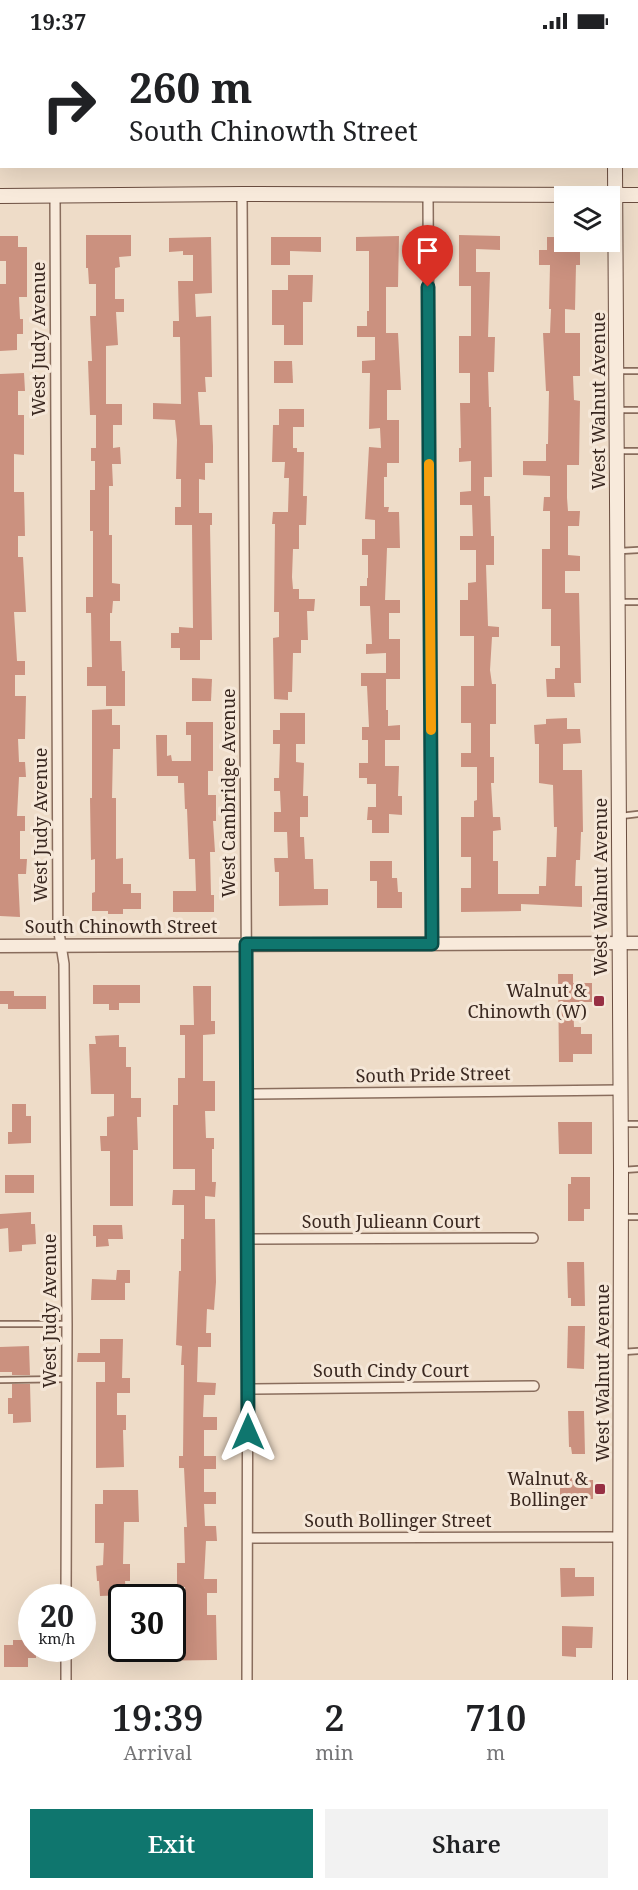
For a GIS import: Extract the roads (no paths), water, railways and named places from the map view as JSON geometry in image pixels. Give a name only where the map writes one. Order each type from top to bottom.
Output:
[{"type":"main road","name":"West Walnut Avenue","points":[[615,168],[616,186]]},
{"type":"main road","points":[[0,196],[242,194],[554,196]]},
{"type":"main road","points":[[620,196],[638,195]]},
{"type":"main road","name":"West Walnut Avenue","points":[[616,252],[621,1170],[620,1680]]},
{"type":"street","name":"West Cambridge Avenue","points":[[242,194],[248,1239],[247,1680]]},
{"type":"street","name":"West Judy Avenue","points":[[55,196],[58,926],[64,964],[67,1324],[66,1584]]},
{"type":"street","points":[[428,196],[432,944]]},
{"type":"street","name":"South Chinowth Street","points":[[0,946],[638,943]]},
{"type":"street","name":"South Pride Street","points":[[246,1094],[620,1090]]},
{"type":"street","name":"South Julieann Court","points":[[248,1239],[533,1238]]},
{"type":"street","name":"South Cindy Court","points":[[248,1389],[534,1386]]},
{"type":"street","name":"South Bollinger Street","points":[[248,1538],[621,1537]]},
{"type":"street","points":[[66,1662],[66,1680]]},
{"type":"lane","points":[[617,371],[638,371]]},
{"type":"lane","points":[[617,410],[638,410]]},
{"type":"lane","points":[[617,452],[638,451]]},
{"type":"lane","points":[[617,551],[638,550]]},
{"type":"lane","points":[[618,602],[638,602]]},
{"type":"lane","points":[[618,816],[638,814]]},
{"type":"lane","points":[[620,1124],[638,1124]]},
{"type":"lane","points":[[621,1170],[638,1169]]},
{"type":"lane","points":[[620,1217],[638,1217]]},
{"type":"lane","points":[[0,1324],[67,1324]]},
{"type":"lane","points":[[621,1352],[638,1351]]},
{"type":"lane","points":[[0,1380],[67,1379]]},
{"type":"place","name":"Walnut & Chinowth (W)","points":[[599,1001]]},
{"type":"place","name":"Walnut & Bollinger","points":[[600,1489]]}]
